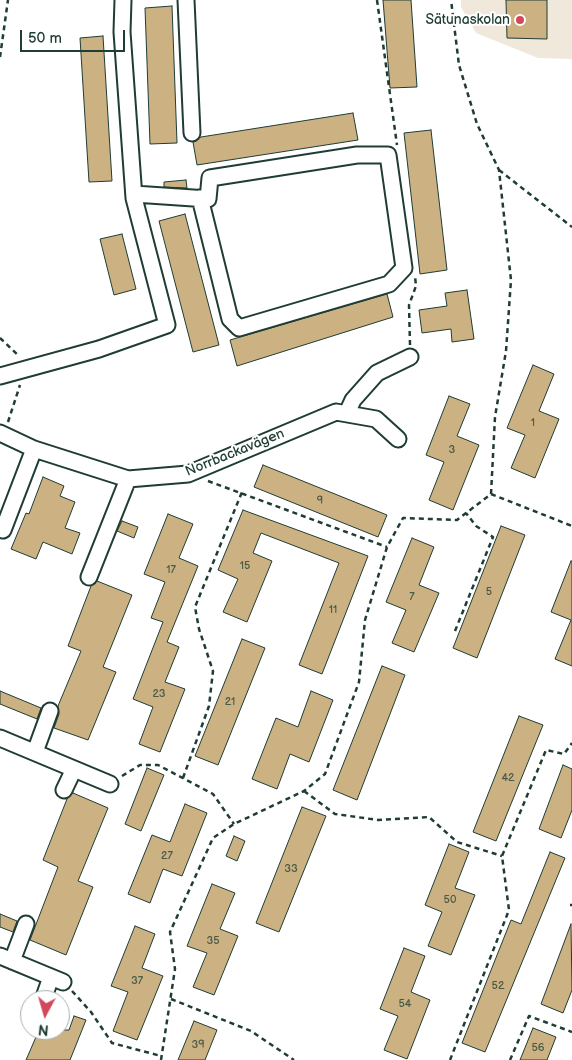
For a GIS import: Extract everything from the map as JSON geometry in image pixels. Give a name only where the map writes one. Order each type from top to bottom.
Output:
[{"type":"street","points":[[0,376],[99,349],[167,325],[134,194],[122,32],[123,0]]},
{"type":"street","points":[[186,0],[192,133]]},
{"type":"street","points":[[134,194],[200,198],[208,199],[210,178],[357,155],[388,154],[404,268],[389,284],[239,328],[230,319],[200,198]]},
{"type":"street","points":[[346,413],[353,400],[377,373],[410,356]]},
{"type":"street","name":"Norrbackavägen","points":[[0,433],[34,449],[128,479],[188,474],[336,412],[376,418],[398,439]]},
{"type":"street","points":[[3,530],[34,449]]},
{"type":"street","points":[[89,577],[128,479]]},
{"type":"street","points":[[34,752],[50,711]]},
{"type":"street","points":[[0,738],[110,784]]},
{"type":"street","points":[[64,790],[74,768]]},
{"type":"street","points":[[26,924],[6,958],[57,979],[50,990]]},
{"type":"path","points":[[0,57],[8,0]]},
{"type":"path","points":[[57,979],[91,1012],[112,1043],[161,1058],[175,969],[170,932],[213,838],[234,824],[304,791],[325,774],[359,682],[365,620],[387,547],[403,518],[457,520],[491,494],[495,417],[506,351],[511,280],[499,170],[476,124],[459,65],[450,0]]},
{"type":"path","points":[[499,170],[572,227]]},
{"type":"path","points":[[188,474],[242,492],[387,547]]},
{"type":"path","points":[[183,778],[209,706],[213,671],[199,629],[195,607],[242,492]]},
{"type":"path","points":[[491,494],[572,526]]},
{"type":"path","points":[[455,631],[494,537],[476,526],[466,513]]},
{"type":"path","points":[[450,1060],[508,910],[502,856],[546,750],[564,754],[572,743]]},
{"type":"path","points":[[110,784],[140,765],[158,765],[213,794],[234,824]]},
{"type":"path","points":[[304,791],[335,814],[378,820],[429,817],[457,842],[502,856]]},
{"type":"path","points":[[171,999],[251,1031],[294,1060]]},
{"type":"path","points":[[510,1060],[529,1016],[572,1032]]},
{"type":"shaded area","name":"Sätunaskolan","points":[[461,0],[572,0],[572,59],[538,58],[476,33],[461,7]]},
{"type":"building","points":[[383,0],[411,0],[417,87],[390,88]]},
{"type":"building","points":[[506,0],[547,0],[547,39],[507,38]]},
{"type":"building","points":[[172,6],[177,143],[150,144],[145,8]]},
{"type":"building","points":[[103,36],[112,181],[89,182],[80,38]]},
{"type":"building","points":[[353,113],[358,140],[197,165],[193,142],[201,137]]},
{"type":"building","points":[[431,130],[447,270],[420,274],[404,133]]},
{"type":"building","points":[[186,180],[187,188],[164,187],[164,182]]},
{"type":"building","points":[[185,214],[219,345],[193,352],[159,221]]},
{"type":"building","points":[[122,234],[136,289],[114,295],[100,239]]},
{"type":"building","points":[[467,290],[474,339],[452,342],[451,329],[422,333],[419,310],[447,306],[445,293]]},
{"type":"building","points":[[387,294],[393,317],[237,366],[230,340]]},
{"type":"building","points":[[533,365],[554,374],[539,411],[559,419],[535,478],[511,468],[525,435],[507,428]]},
{"type":"building","points":[[449,396],[470,404],[457,436],[479,445],[453,510],[429,500],[444,462],[426,455]]},
{"type":"building","points":[[263,465],[387,515],[378,537],[254,487]]},
{"type":"building","points":[[43,477],[64,486],[60,496],[75,502],[65,528],[80,533],[72,554],[43,542],[36,559],[11,549],[26,513],[29,514]]},
{"type":"building","points":[[243,510],[368,556],[322,674],[299,665],[339,563],[261,533],[253,553],[272,561],[247,622],[223,612],[238,579],[218,570]]},
{"type":"building","points":[[168,514],[193,524],[179,558],[198,566],[167,642],[179,647],[165,682],[185,689],[160,752],[139,744],[153,707],[133,699],[163,622],[151,618],[165,582],[144,574]]},
{"type":"building","points":[[122,521],[138,527],[134,538],[117,531]]},
{"type":"building","points":[[501,526],[525,535],[477,658],[453,648]]},
{"type":"building","points":[[412,538],[434,547],[419,585],[439,593],[414,652],[392,643],[406,610],[386,602]]},
{"type":"building","points":[[571,561],[572,666],[555,659],[571,620],[551,612]]},
{"type":"building","points":[[97,581],[132,595],[103,667],[116,672],[88,740],[54,728],[59,714],[58,706],[81,651],[68,646],[91,586]]},
{"type":"building","points":[[242,639],[265,648],[218,765],[195,756]]},
{"type":"building","points":[[382,666],[405,675],[357,800],[333,790]]},
{"type":"building","points":[[0,691],[41,708],[37,719],[0,704]]},
{"type":"building","points":[[311,691],[333,700],[309,762],[290,754],[277,789],[252,779],[276,718],[298,727]]},
{"type":"building","points":[[519,716],[543,725],[496,841],[473,832]]},
{"type":"building","points":[[563,765],[572,769],[572,810],[561,838],[539,829]]},
{"type":"building","points":[[147,768],[164,775],[141,831],[125,824]]},
{"type":"building","points":[[73,793],[108,808],[78,881],[93,887],[66,955],[30,940],[58,867],[43,860],[67,799]]},
{"type":"building","points":[[185,804],[207,813],[182,876],[163,869],[150,903],[128,894],[152,835],[170,842]]},
{"type":"building","points":[[302,807],[326,816],[279,932],[256,923]]},
{"type":"building","points":[[234,836],[245,841],[237,861],[226,856]]},
{"type":"building","points":[[449,844],[469,852],[455,888],[475,895],[451,955],[428,946],[442,912],[425,905]]},
{"type":"building","points":[[550,852],[565,858],[485,1052],[462,1043],[511,920],[521,924]]},
{"type":"building","points":[[212,884],[235,893],[220,929],[238,936],[214,995],[193,987],[207,953],[187,946]]},
{"type":"building","points":[[0,914],[17,921],[13,932],[0,927]]},
{"type":"building","points":[[571,924],[572,990],[563,1013],[541,1004]]},
{"type":"building","points":[[135,926],[155,934],[142,968],[163,976],[137,1040],[113,1031],[128,992],[111,986]]},
{"type":"building","points":[[404,948],[425,956],[411,992],[430,1000],[407,1059],[384,1050],[398,1016],[380,1009]]},
{"type":"building","points":[[74,1016],[86,1020],[70,1060],[26,1060],[35,1040],[70,1040],[70,1027]]},
{"type":"building","points":[[194,1021],[217,1030],[205,1060],[178,1060]]},
{"type":"building","points":[[533,1028],[556,1037],[547,1060],[520,1060]]},
{"type":"place","name":"Sätunaskolan","points":[[520,20]]}]
